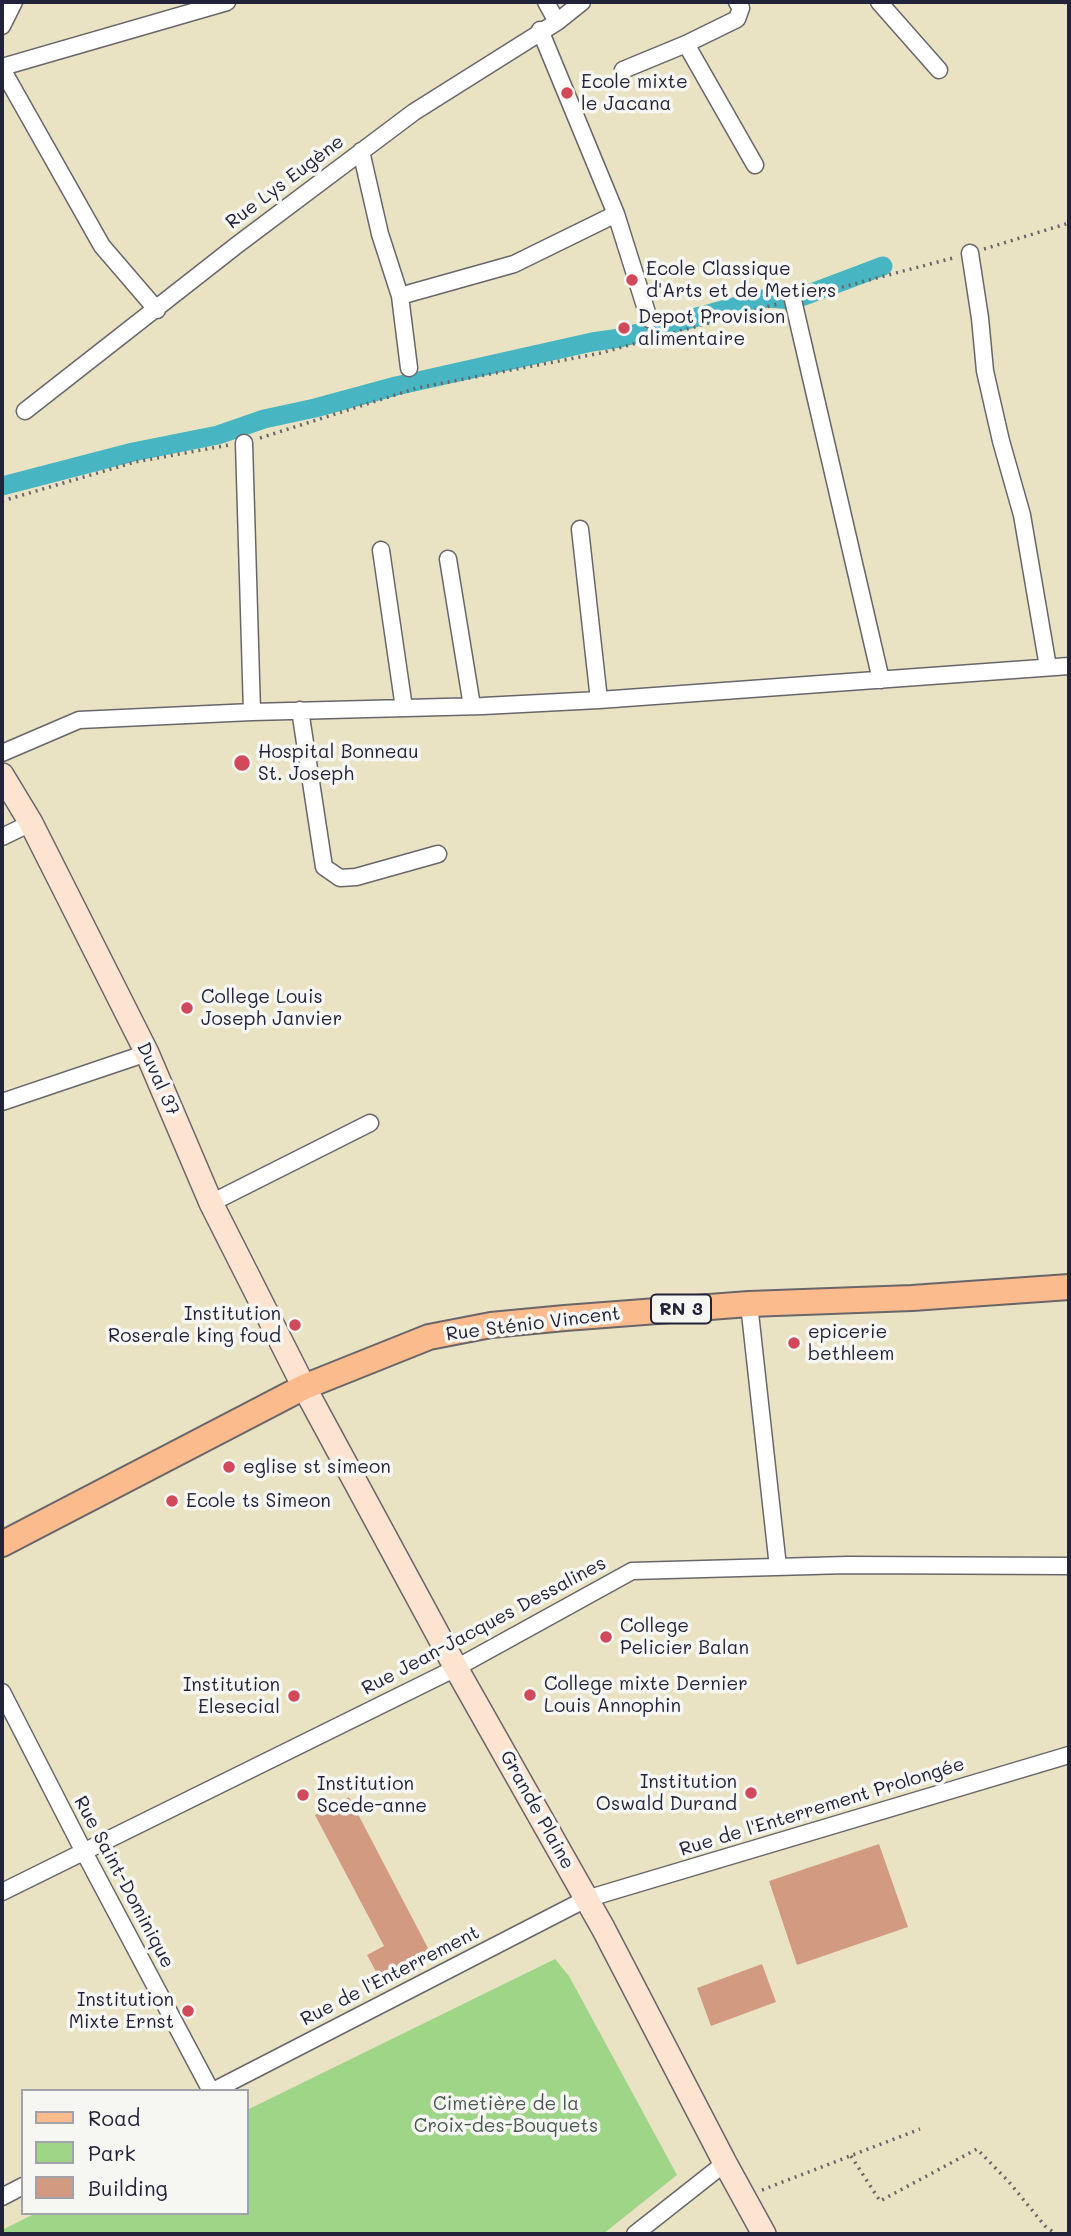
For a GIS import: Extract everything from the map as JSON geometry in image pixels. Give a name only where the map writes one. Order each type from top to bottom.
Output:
[{"type":"main road","name":"Rue Sténio Vincent","points":[[2,1544],[304,1387],[429,1336],[491,1325],[750,1304],[912,1298],[1069,1287]]},
{"type":"street","points":[[2,26],[13,2]]},
{"type":"street","points":[[546,2],[556,22]]},
{"type":"street","name":"Rue Lys Eugène","points":[[25,411],[158,310],[237,245],[414,112],[556,22],[582,2]]},
{"type":"street","points":[[623,69],[686,44],[737,19],[741,8],[737,2]]},
{"type":"street","points":[[879,2],[939,70]]},
{"type":"street","points":[[158,310],[102,246],[2,68],[221,3]]},
{"type":"street","points":[[540,30],[616,214],[649,319]]},
{"type":"street","points":[[686,44],[755,165]]},
{"type":"street","points":[[361,151],[380,233],[400,296],[409,368]]},
{"type":"street","points":[[400,296],[514,264],[616,214]]},
{"type":"street","points":[[970,253],[985,371],[1022,515],[1048,667]]},
{"type":"street","points":[[793,300],[880,680]]},
{"type":"street","points":[[244,443],[252,712]]},
{"type":"street","points":[[580,529],[599,700]]},
{"type":"street","points":[[381,551],[404,708]]},
{"type":"street","points":[[448,559],[472,706]]},
{"type":"street","points":[[2,752],[79,720],[599,700],[1069,666]]},
{"type":"street","points":[[300,710],[324,867],[340,878],[356,877],[438,855]]},
{"type":"street","name":"Duval 37","points":[[2,775],[31,823],[147,1053],[211,1203],[304,1387]]},
{"type":"street","points":[[2,837],[31,823]]},
{"type":"street","points":[[2,1102],[147,1053]]},
{"type":"street","points":[[211,1203],[370,1123]]},
{"type":"street","points":[[750,1304],[778,1567]]},
{"type":"street","name":"Grande Plaine","points":[[304,1387],[456,1668],[586,1899],[764,2234]]},
{"type":"street","name":"Rue Jean-Jacques Dessalines","points":[[2,1892],[456,1668],[632,1571],[778,1567],[1069,1566]]},
{"type":"street","name":"Rue Saint-Dominique","points":[[2,1692],[211,2089]]},
{"type":"street","name":"Rue de l'Enterrement Prolongée","points":[[586,1899],[1069,1755]]},
{"type":"street","name":"Rue de l'Enterrement","points":[[216,2089],[586,1899]]},
{"type":"street","points":[[635,2234],[725,2163]]},
{"type":"street","points":[[2,2197],[21,2187]]},
{"type":"path","points":[[1065,2],[1069,8]]},
{"type":"path","points":[[2,501],[135,461],[244,443],[417,388],[601,353],[970,253],[1069,223]]},
{"type":"path","points":[[743,2197],[920,2129]]},
{"type":"path","points":[[851,2156],[880,2201],[977,2149],[1009,2182],[1045,2226],[1056,2234]]},
{"type":"green space","name":"Cimetière de la Croix-des-Bouquets","points":[[555,1959],[569,1976],[677,2175],[603,2234],[2,2234],[2,2230],[32,2215],[248,2215],[248,2110]]},
{"type":"building","points":[[349,1797],[430,1952],[380,1979],[367,1955],[384,1946],[315,1815]]},
{"type":"building","points":[[879,1844],[908,1927],[797,1965],[769,1881]]},
{"type":"building","points":[[762,1964],[776,2002],[711,2026],[697,1988]]},
{"type":"waterway","points":[[2,486],[133,452],[218,435],[264,419],[396,386],[620,338],[767,298],[793,300],[883,266]]},
{"type":"place","name":"Ecole mixte le Jacana","points":[[567,93]]},
{"type":"place","name":"Ecole Classique d'Arts et de Metiers","points":[[632,280]]},
{"type":"place","name":"Depot Provision alimentaire","points":[[624,328]]},
{"type":"place","name":"Hospital Bonneau St. Joseph","points":[[242,763]]},
{"type":"place","name":"College Louis Joseph Janvier","points":[[187,1008]]},
{"type":"place","name":"Institution Roserale king foud","points":[[295,1325]]},
{"type":"place","name":"epicerie bethleem","points":[[794,1343]]},
{"type":"place","name":"eglise st simeon","points":[[229,1467]]},
{"type":"place","name":"Ecole ts Simeon","points":[[172,1501]]},
{"type":"place","name":"College Pelicier Balan","points":[[606,1637]]},
{"type":"place","name":"College mixte Dernier Louis Annophin","points":[[530,1695]]},
{"type":"place","name":"Institution Elesecial","points":[[294,1696]]},
{"type":"place","name":"Institution Oswald Durand","points":[[751,1793]]},
{"type":"place","name":"Institution Scede-anne","points":[[303,1795]]},
{"type":"place","name":"Institution Mixte Ernst","points":[[188,2011]]}]
